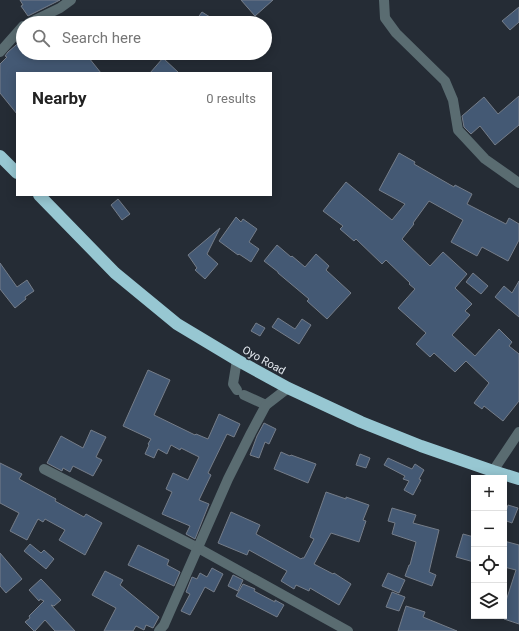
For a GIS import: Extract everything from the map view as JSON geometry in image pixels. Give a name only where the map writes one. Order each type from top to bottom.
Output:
[{"type":"highway","points":[[0,156],[16,172]]},
{"type":"highway","name":"Oyo Road","points":[[40,196],[121,278],[177,324],[237,360],[288,388],[361,422],[421,446],[519,479]]},
{"type":"street","points":[[43,16],[60,8],[71,0]]},
{"type":"street","points":[[384,0],[385,18],[396,33],[445,81],[453,100],[458,130],[485,159],[519,183]]},
{"type":"street","points":[[0,52],[16,34]]},
{"type":"street","points":[[237,360],[233,384],[240,393],[266,405]]},
{"type":"street","points":[[159,631],[164,625],[228,479],[251,433],[266,405],[288,388]]},
{"type":"street","points":[[493,471],[519,432]]},
{"type":"street","points":[[44,469],[198,548],[348,631]]},
{"type":"building","points":[[20,0],[60,0],[28,16],[21,6],[23,5]]},
{"type":"building","points":[[241,0],[273,0],[255,16]]},
{"type":"building","points":[[519,7],[519,22],[510,30],[502,21]]},
{"type":"building","points":[[202,12],[208,16],[199,16]]},
{"type":"building","points":[[16,45],[16,60],[91,60],[100,72],[16,72],[16,113],[0,93],[0,64],[7,57],[5,56]]},
{"type":"building","points":[[161,60],[165,60],[178,72],[151,72]]},
{"type":"building","points":[[519,96],[519,125],[495,145],[480,126],[471,134],[464,127],[462,116],[484,97],[498,114]]},
{"type":"building","points":[[399,153],[415,162],[414,164],[454,187],[455,185],[472,194],[467,204],[506,224],[509,218],[519,224],[519,240],[508,261],[482,247],[477,256],[451,242],[463,220],[429,201],[402,239],[430,266],[443,252],[467,274],[455,288],[472,304],[465,311],[470,315],[452,335],[475,356],[499,329],[512,342],[509,346],[519,354],[519,401],[503,421],[484,406],[482,409],[474,403],[489,383],[466,361],[455,372],[434,353],[430,357],[416,344],[426,333],[398,308],[415,289],[409,284],[410,283],[386,260],[382,264],[356,239],[354,241],[340,229],[343,226],[323,211],[346,182],[392,220],[405,204],[379,190]]},
{"type":"building","points":[[118,199],[130,214],[122,220],[111,205]]},
{"type":"building","points":[[236,217],[241,222],[243,219],[257,229],[249,242],[259,249],[251,262],[239,254],[238,255],[219,241]]},
{"type":"building","points":[[220,228],[207,254],[218,264],[205,279],[195,270],[197,268],[188,255]]},
{"type":"building","points":[[277,245],[305,267],[316,254],[329,266],[326,270],[351,293],[327,319],[307,301],[309,299],[264,261]]},
{"type":"building","points":[[0,263],[17,287],[27,280],[34,291],[25,297],[26,299],[15,308],[0,289]]},
{"type":"building","points":[[473,273],[488,286],[481,294],[466,282]]},
{"type":"building","points":[[519,281],[519,317],[495,297],[504,286],[512,293]]},
{"type":"building","points":[[278,318],[295,329],[302,319],[311,325],[299,344],[272,327]]},
{"type":"building","points":[[256,323],[265,328],[260,336],[251,331]]},
{"type":"building","points":[[148,370],[170,380],[154,415],[195,435],[196,434],[208,439],[219,414],[240,424],[234,437],[227,434],[208,473],[211,475],[199,500],[209,504],[195,539],[186,534],[190,526],[162,514],[172,492],[166,489],[173,473],[188,480],[199,457],[171,445],[167,454],[158,449],[154,458],[145,454],[151,439],[123,426]]},
{"type":"building","points":[[264,423],[276,429],[269,444],[265,442],[259,458],[250,455],[257,436]]},
{"type":"building","points":[[91,430],[106,437],[96,457],[102,460],[93,476],[73,466],[70,472],[63,468],[62,471],[47,463],[61,436],[83,448]]},
{"type":"building","points":[[281,452],[316,464],[308,483],[274,469]]},
{"type":"building","points":[[360,454],[370,458],[366,468],[356,465]]},
{"type":"building","points":[[388,458],[412,469],[415,464],[424,470],[419,479],[421,480],[413,495],[404,490],[409,481],[403,479],[405,476],[384,465]]},
{"type":"building","points":[[0,463],[22,474],[19,479],[56,499],[55,501],[84,517],[86,514],[102,523],[85,555],[59,540],[65,530],[45,519],[43,522],[38,519],[27,540],[10,531],[19,513],[0,503]]},
{"type":"building","points":[[326,492],[369,505],[363,520],[366,521],[359,542],[331,533],[314,564],[333,574],[334,573],[351,584],[339,605],[310,588],[309,591],[296,585],[294,589],[281,581],[287,571],[249,550],[247,555],[218,543],[231,512],[260,525],[256,534],[301,559],[304,558],[314,539],[310,537]]},
{"type":"building","points":[[508,505],[518,508],[512,523],[507,521]]},
{"type":"building","points":[[392,508],[416,515],[413,523],[439,530],[429,572],[436,575],[432,586],[405,576],[410,565],[416,542],[392,534],[395,523],[388,521]]},
{"type":"building","points":[[463,534],[471,536],[471,561],[456,557]]},
{"type":"building","points":[[507,542],[519,545],[519,624],[504,619],[507,619],[507,598],[516,570],[507,568]]},
{"type":"building","points":[[30,544],[41,553],[44,550],[54,559],[46,569],[24,551]]},
{"type":"building","points":[[138,545],[169,560],[167,565],[180,572],[174,586],[128,565]]},
{"type":"building","points":[[0,553],[22,579],[6,593],[0,586]]},
{"type":"building","points":[[212,568],[223,574],[214,592],[205,587],[190,615],[181,611],[190,594],[186,592],[192,577],[197,579],[200,573],[207,577]]},
{"type":"building","points":[[105,571],[123,580],[120,585],[159,617],[153,628],[146,625],[144,630],[136,626],[133,631],[104,631],[116,608],[92,595]]},
{"type":"building","points":[[388,573],[405,580],[399,593],[382,586]]},
{"type":"building","points":[[233,575],[243,580],[238,591],[228,586]]},
{"type":"building","points":[[41,579],[61,600],[54,606],[51,605],[75,631],[55,631],[45,620],[34,631],[25,622],[44,601],[40,599],[39,601],[29,590]]},
{"type":"building","points":[[243,584],[255,589],[254,591],[275,602],[275,600],[284,605],[277,617],[236,596]]},
{"type":"building","points":[[392,592],[405,597],[399,611],[386,607]]},
{"type":"building","points":[[406,606],[425,612],[423,617],[457,631],[398,631]]}]
